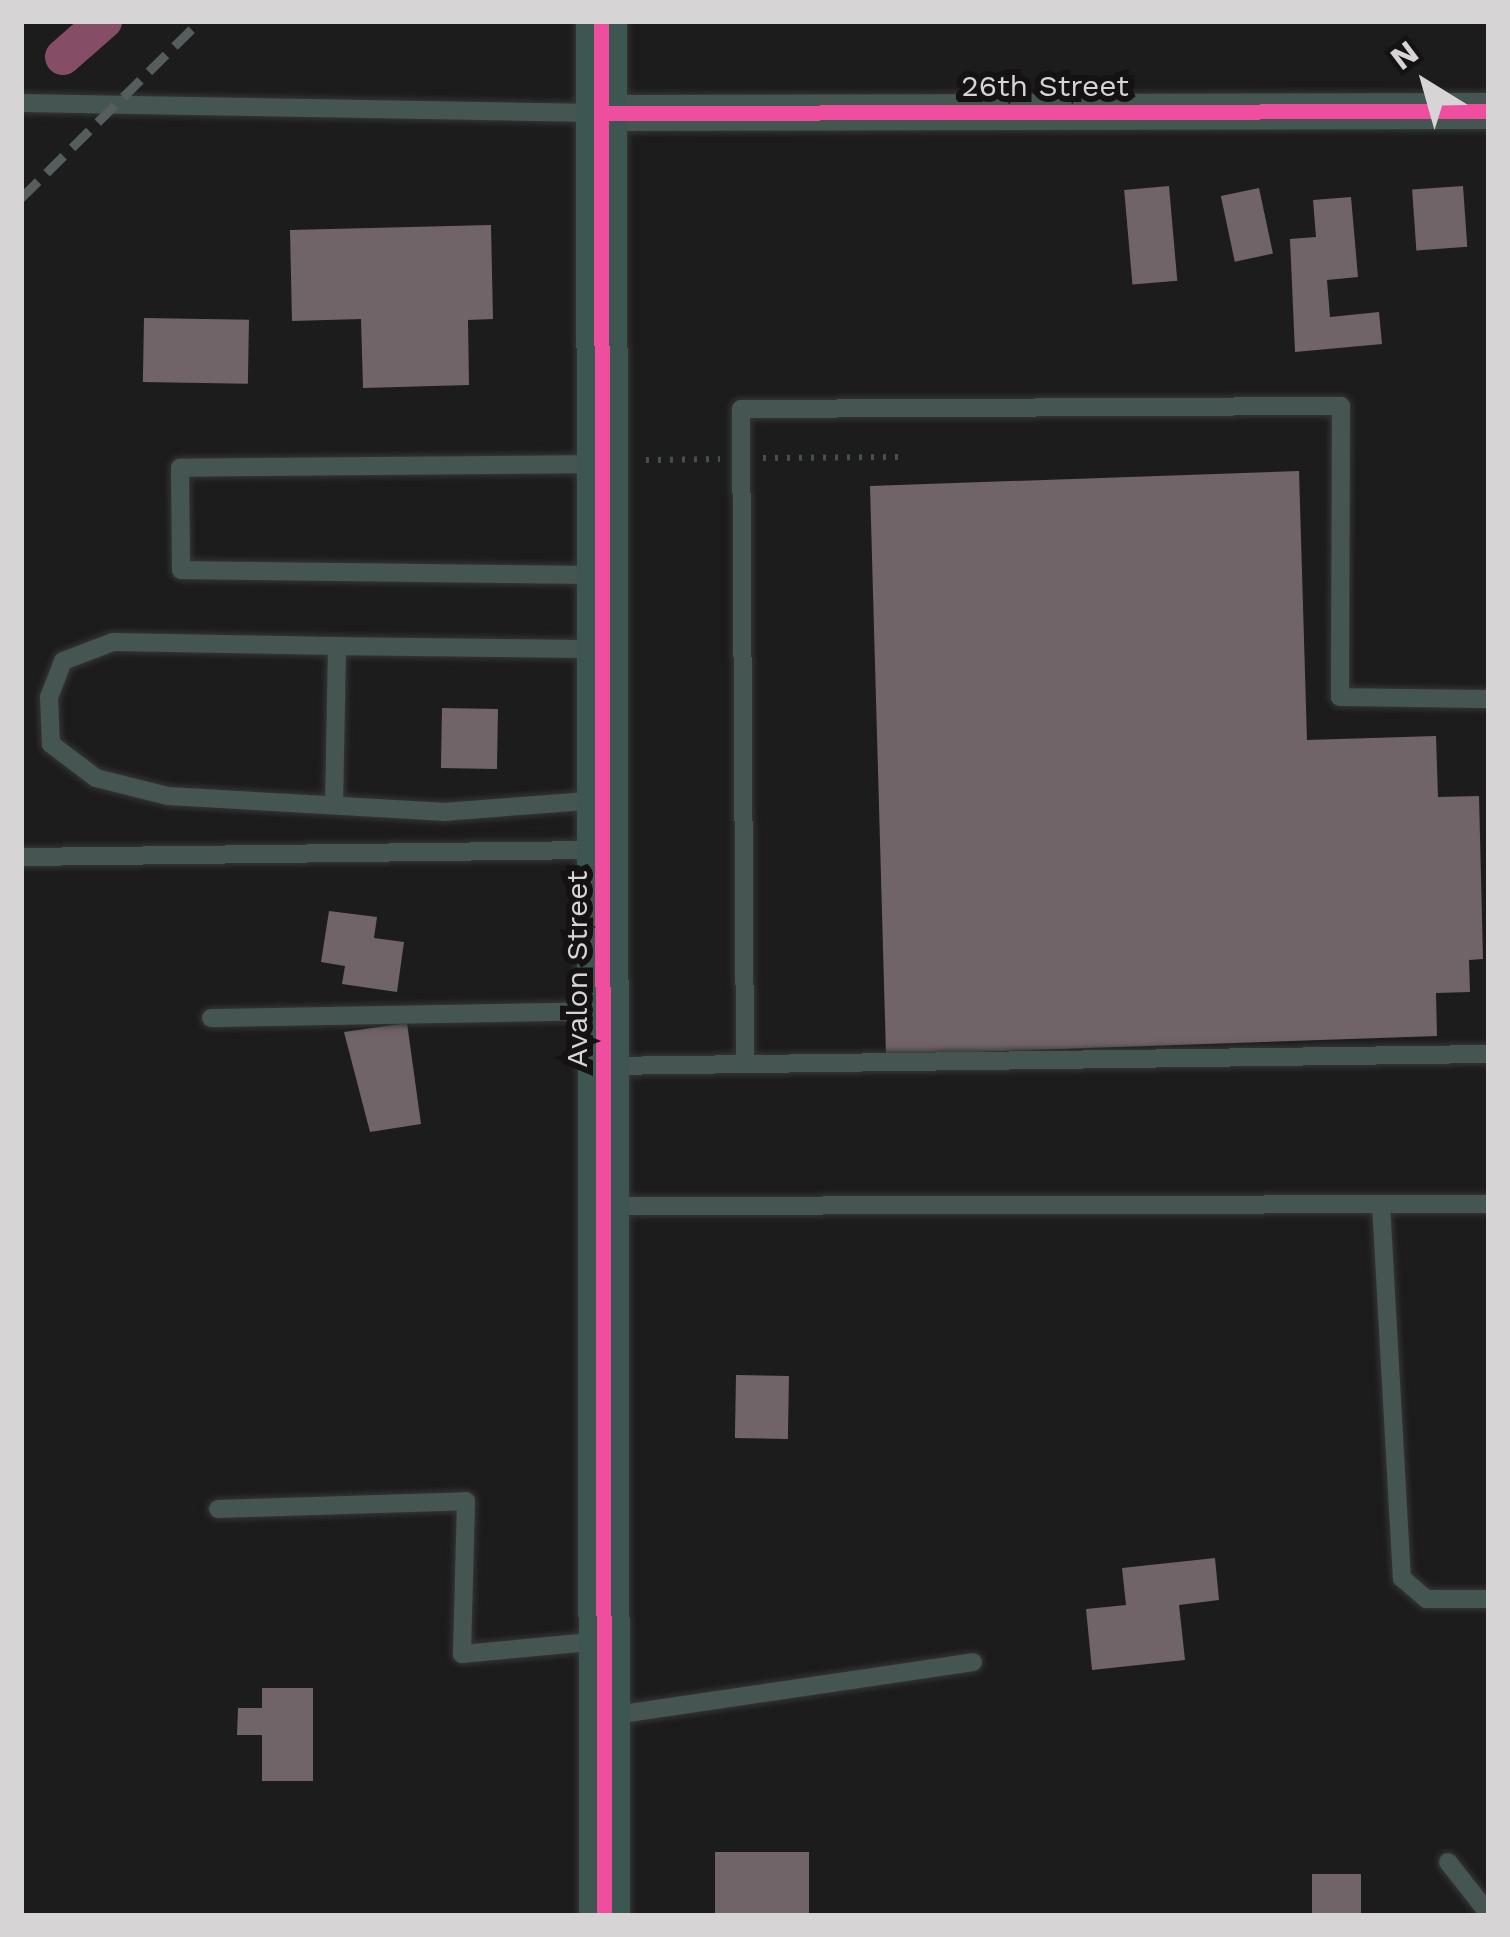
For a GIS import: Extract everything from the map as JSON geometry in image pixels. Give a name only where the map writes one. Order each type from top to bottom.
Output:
[{"type":"street","name":"Avalon Street","points":[[601,21],[602,113],[624,462],[603,575],[604,1916]]},
{"type":"street","name":"26th Street","points":[[602,113],[1489,111]]},
{"type":"lane","points":[[21,103],[602,113]]},
{"type":"lane","points":[[745,1064],[741,409],[1341,406],[1340,697],[1489,699]]},
{"type":"lane","points":[[603,575],[181,570],[181,469],[624,462]]},
{"type":"lane","points":[[603,649],[99,644],[63,661],[49,697],[51,744],[96,778],[168,796],[443,812],[603,800]]},
{"type":"lane","points":[[334,805],[337,646]]},
{"type":"lane","points":[[21,857],[603,850]]},
{"type":"lane","points":[[211,1018],[604,1011]]},
{"type":"lane","points":[[604,1066],[1489,1054]]},
{"type":"lane","points":[[1381,1204],[1402,1577],[1426,1599],[1489,1600]]},
{"type":"lane","points":[[604,1207],[1489,1204]]},
{"type":"lane","points":[[218,1509],[466,1501],[462,1654],[604,1641]]},
{"type":"lane","points":[[604,1717],[974,1662]]},
{"type":"lane","points":[[1448,1862],[1489,1914]]},
{"type":"path","points":[[624,462],[898,457]]},
{"type":"building","points":[[1169,186],[1177,281],[1132,285],[1124,190]]},
{"type":"building","points":[[1463,186],[1467,247],[1416,250],[1412,190]]},
{"type":"building","points":[[1259,188],[1273,254],[1235,262],[1221,196]]},
{"type":"building","points":[[1351,197],[1358,277],[1327,280],[1330,317],[1379,312],[1382,344],[1295,352],[1290,239],[1316,237],[1313,200]]},
{"type":"building","points":[[491,225],[493,319],[468,320],[469,385],[363,388],[361,319],[292,321],[290,230]]},
{"type":"building","points":[[144,318],[249,320],[248,384],[143,382]]},
{"type":"building","points":[[1299,471],[1307,740],[1436,736],[1438,797],[1479,796],[1483,959],[1469,960],[1470,992],[1436,993],[1437,1036],[886,1055],[870,486]]},
{"type":"building","points":[[442,708],[498,709],[497,769],[441,768]]},
{"type":"building","points":[[329,911],[377,917],[374,938],[404,942],[397,992],[342,984],[345,966],[321,962]]},
{"type":"building","points":[[407,1023],[421,1124],[370,1132],[344,1032]]},
{"type":"building","points":[[736,1375],[789,1376],[788,1439],[735,1438]]},
{"type":"building","points":[[1215,1558],[1219,1600],[1179,1605],[1185,1660],[1092,1670],[1086,1609],[1126,1605],[1122,1568]]},
{"type":"building","points":[[262,1688],[313,1688],[313,1781],[262,1781],[262,1735],[237,1735],[238,1708],[262,1708]]},
{"type":"building","points":[[715,1852],[809,1852],[809,1916],[715,1916]]},
{"type":"building","points":[[1312,1874],[1361,1874],[1361,1916],[1312,1916]]},
{"type":"waterway","points":[[63,57],[104,21]]},
{"type":"railway","points":[[21,198],[200,21]]},
{"type":"cycle path","points":[[601,21],[604,1916]]},
{"type":"cycle path","points":[[602,113],[1489,111]]}]
